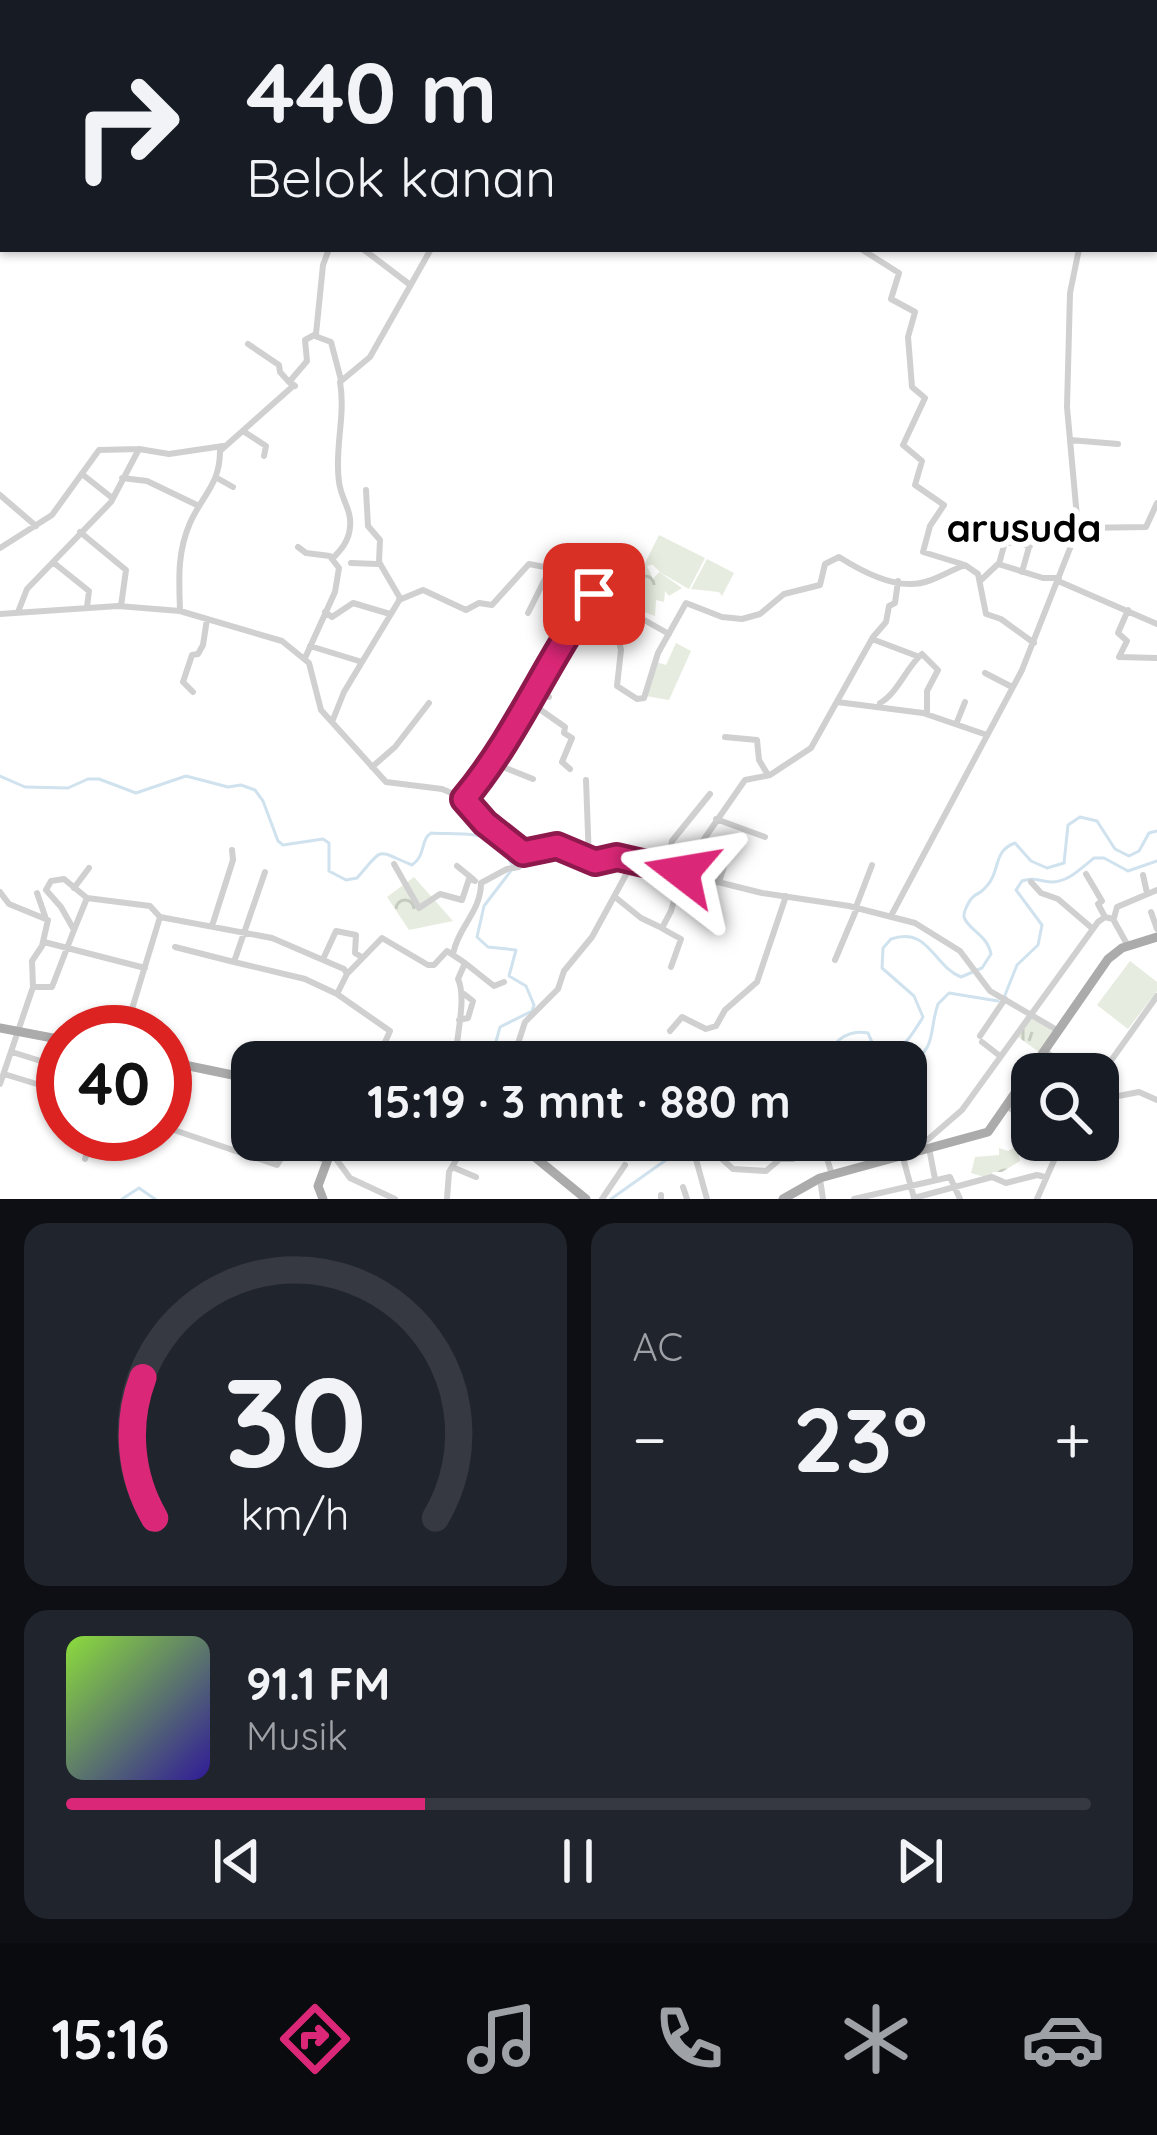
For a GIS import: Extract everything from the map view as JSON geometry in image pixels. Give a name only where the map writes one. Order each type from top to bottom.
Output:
[{"type":"main road","points":[[929,1148],[986,1133],[1108,958],[1157,933]]},
{"type":"main road","points":[[0,1028],[36,1035]]},
{"type":"main road","points":[[192,1067],[231,1075]]},
{"type":"main road","points":[[318,1199],[327,1161]]},
{"type":"main road","points":[[540,1161],[582,1198]]},
{"type":"main road","points":[[784,1199],[820,1178],[879,1161]]},
{"type":"street","points":[[315,336],[328,252]]},
{"type":"street","points":[[369,252],[409,284]]},
{"type":"street","points":[[341,380],[370,358],[429,252]]},
{"type":"street","points":[[866,252],[899,273],[891,299],[915,312],[908,337],[911,388],[925,398],[903,445],[922,461],[914,485],[944,505],[922,551],[976,572],[986,614],[1034,643]]},
{"type":"street","points":[[891,915],[1034,643],[1078,528],[1066,407],[1070,293],[1078,252]]},
{"type":"street","points":[[2,544],[55,511],[99,450],[169,454],[223,446],[292,387],[308,359],[304,341],[315,336],[330,341],[341,380],[344,416],[338,480],[351,524],[347,542],[332,559]]},
{"type":"street","points":[[248,344],[279,365],[292,383]]},
{"type":"street","points":[[242,430],[266,446],[264,456]]},
{"type":"street","points":[[1070,440],[1118,444]]},
{"type":"street","points":[[179,611],[178,558],[217,478],[223,446]]},
{"type":"street","points":[[18,613],[26,591],[111,502],[139,449]]},
{"type":"street","points":[[82,473],[111,497]]},
{"type":"street","points":[[122,478],[147,482],[200,506]]},
{"type":"street","points":[[217,478],[232,487]]},
{"type":"street","points":[[366,490],[368,526],[380,540],[379,564],[400,599]]},
{"type":"street","points":[[0,495],[36,526]]},
{"type":"street","points":[[1078,528],[1146,527],[1157,503]]},
{"type":"street","points":[[1022,572],[1035,526]]},
{"type":"street","points":[[80,532],[126,570],[121,606]]},
{"type":"street","points":[[980,581],[999,564],[1005,542],[1030,546]]},
{"type":"street","points":[[298,547],[306,554],[332,559],[339,568],[336,590],[305,658]]},
{"type":"street","points":[[464,799],[493,763],[527,701],[621,557]]},
{"type":"street","points":[[332,722],[343,694],[400,599],[423,590],[466,610],[479,603],[492,605],[530,564],[551,567],[594,594],[616,624],[621,650],[617,686],[637,699],[645,697],[686,603],[723,617],[757,615],[784,595],[820,585],[825,563],[837,558],[912,584],[965,566]]},
{"type":"street","points":[[54,562],[89,591],[86,608]]},
{"type":"street","points":[[351,563],[379,564]]},
{"type":"street","points":[[999,564],[1059,579],[1157,624]]},
{"type":"street","points":[[528,613],[551,567]]},
{"type":"street","points":[[662,928],[685,873],[745,779],[768,776],[811,748],[886,622],[890,606],[896,603],[898,581]]},
{"type":"street","points":[[325,612],[332,618],[353,603],[391,615]]},
{"type":"street","points":[[0,614],[121,606],[179,611],[266,635],[305,658],[315,682],[316,703],[390,784],[442,789],[464,799],[485,823],[526,854]]},
{"type":"street","points":[[1128,610],[1118,633],[1127,640],[1119,657],[1157,658]]},
{"type":"street","points":[[616,624],[630,612],[669,634]]},
{"type":"street","points":[[193,692],[183,682],[192,654],[203,645],[207,620]]},
{"type":"street","points":[[872,639],[925,655],[938,670],[927,691],[927,714]]},
{"type":"street","points":[[310,646],[362,662]]},
{"type":"street","points":[[877,705],[888,699],[917,656]]},
{"type":"street","points":[[985,673],[1012,687]]},
{"type":"street","points":[[534,690],[548,697]]},
{"type":"street","points":[[527,701],[565,727],[564,733],[572,738],[562,762],[569,769]]},
{"type":"street","points":[[837,702],[927,714],[987,735]]},
{"type":"street","points":[[957,722],[965,702]]},
{"type":"street","points":[[372,767],[395,747],[429,703]]},
{"type":"street","points":[[725,737],[757,740],[759,760],[768,776]]},
{"type":"street","points":[[493,763],[533,779]]},
{"type":"street","points":[[586,780],[589,860]]},
{"type":"street","points":[[668,869],[672,841],[710,794]]},
{"type":"street","points":[[716,819],[764,837]]},
{"type":"street","points":[[394,864],[419,908],[440,894],[461,900],[470,879],[478,882],[513,868],[526,854],[557,846],[589,860],[634,860],[719,882],[891,915],[949,942],[990,991],[1057,1030]]},
{"type":"street","points":[[212,926],[232,850]]},
{"type":"street","points":[[719,882],[728,854]]},
{"type":"street","points":[[519,1041],[525,1022],[549,1002],[575,953],[592,937],[634,860]]},
{"type":"street","points":[[835,960],[872,865]]},
{"type":"street","points":[[453,954],[481,902],[478,882],[457,866]]},
{"type":"street","points":[[74,888],[89,868]]},
{"type":"street","points":[[234,962],[265,872]]},
{"type":"street","points":[[1085,874],[1102,901],[1098,904],[1128,946]]},
{"type":"street","points":[[1143,875],[1147,893]]},
{"type":"street","points":[[74,930],[46,888],[61,878],[87,898],[150,906],[160,917],[244,932],[324,957],[346,974]]},
{"type":"street","points":[[1031,882],[1093,928]]},
{"type":"street","points":[[927,1141],[956,1117],[1093,928],[1117,907],[1157,890]]},
{"type":"street","points":[[0,892],[9,904],[45,916]]},
{"type":"street","points":[[0,1084],[33,987],[32,961],[44,942],[45,916],[37,893]]},
{"type":"street","points":[[670,1031],[684,1016],[705,1028],[716,1027],[724,1011],[756,984],[786,896]]},
{"type":"street","points":[[615,897],[681,939],[671,967]]},
{"type":"street","points":[[33,987],[52,987],[87,898]]},
{"type":"street","points":[[1151,912],[1157,933]]},
{"type":"street","points":[[133,1005],[160,917]]},
{"type":"street","points":[[324,957],[336,931],[357,936],[355,952],[361,956]]},
{"type":"street","points":[[337,994],[346,974],[382,938],[428,965],[434,965],[445,952],[494,986],[504,982]]},
{"type":"street","points":[[44,942],[145,968]]},
{"type":"street","points":[[175,947],[305,979],[337,994],[390,1031],[386,1041]]},
{"type":"street","points":[[456,1041],[464,994],[458,979],[465,962]]},
{"type":"street","points":[[1116,1053],[1157,996]]},
{"type":"street","points":[[1000,1056],[981,1039],[1004,998]]},
{"type":"street","points":[[1044,1049],[1049,1053]]},
{"type":"street","points":[[12,1052],[36,1060]]},
{"type":"street","points":[[4,1074],[36,1084]]},
{"type":"street","points":[[1119,1097],[1139,1092],[1157,1100]]},
{"type":"street","points":[[1006,1106],[1011,1109]]},
{"type":"street","points":[[192,1136],[231,1149]]},
{"type":"street","points":[[929,1148],[935,1179]]},
{"type":"street","points":[[334,1161],[350,1178],[395,1199]]},
{"type":"street","points":[[446,1199],[456,1161]]},
{"type":"street","points":[[695,1161],[707,1199]]},
{"type":"street","points":[[724,1161],[740,1171],[766,1171],[778,1161]]},
{"type":"street","points":[[829,1161],[832,1175]]},
{"type":"street","points":[[904,1161],[915,1198],[992,1177],[1006,1184],[1045,1177]]},
{"type":"street","points":[[1036,1199],[1052,1161]]},
{"type":"street","points":[[602,1199],[625,1165]]},
{"type":"street","points":[[452,1167],[476,1177]]},
{"type":"street","points":[[854,1199],[950,1177],[960,1199]]},
{"type":"street","points":[[820,1178],[824,1199]]},
{"type":"street","points":[[683,1187],[687,1199]]},
{"type":"green space","points":[[659,535],[705,558],[689,589],[647,559]]},
{"type":"green space","points":[[647,559],[654,564],[647,566],[653,579],[659,572],[682,588],[669,596],[665,591],[664,602],[656,600],[655,616],[644,612],[637,601],[632,606],[625,601]]},
{"type":"green space","points":[[707,559],[734,573],[722,596],[691,589]]},
{"type":"green space","points":[[676,643],[691,651],[669,700],[646,696],[656,662],[666,665]]},
{"type":"green space","points":[[414,877],[453,921],[409,930],[387,897]]},
{"type":"green space","points":[[1130,961],[1157,982],[1157,991],[1128,1029],[1097,1005]]},
{"type":"green space","points":[[1032,1016],[1053,1030],[1039,1052],[1018,1037]]},
{"type":"green space","points":[[999,1148],[1008,1151],[1011,1161],[1020,1161],[988,1178],[971,1173],[975,1157],[999,1155]]},
{"type":"waterway","points":[[0,776],[25,787],[68,788],[99,779],[136,793],[186,776],[228,787],[241,785],[255,790],[263,801],[278,841],[283,845],[323,839],[329,843],[329,871],[346,880],[357,878],[381,854],[412,865],[431,833],[490,840],[507,855],[513,868],[484,906],[477,937],[488,947],[516,950],[509,976],[526,986],[534,1005],[532,1011],[500,1027],[496,1041]]},
{"type":"waterway","points":[[906,1041],[923,1017],[914,996],[882,968],[883,948],[891,939],[904,936],[922,942],[961,977],[982,968],[991,954],[964,913],[971,899],[990,882],[1008,847],[1015,843],[1031,861],[1047,868],[1064,863],[1068,825],[1080,817],[1097,821],[1115,849],[1129,856],[1139,851],[1149,833],[1157,831]]},
{"type":"waterway","points":[[1005,995],[1017,965],[1038,945],[1042,925],[1016,890],[1022,881],[1063,880],[1094,858],[1128,871],[1157,861]]},
{"type":"waterway","points":[[927,1048],[938,1004],[949,993],[998,1001]]},
{"type":"waterway","points":[[838,1041],[853,1033],[868,1033],[872,1041]]},
{"type":"waterway","points":[[611,1199],[664,1161]]},
{"type":"waterway","points":[[122,1199],[139,1188],[155,1199]]},
{"type":"district","name":"arusuda","points":[[1024,528]]},
{"type":"route","points":[[594,594],[491,767],[464,799],[523,853],[557,846],[595,862],[617,857],[682,872]]}]
